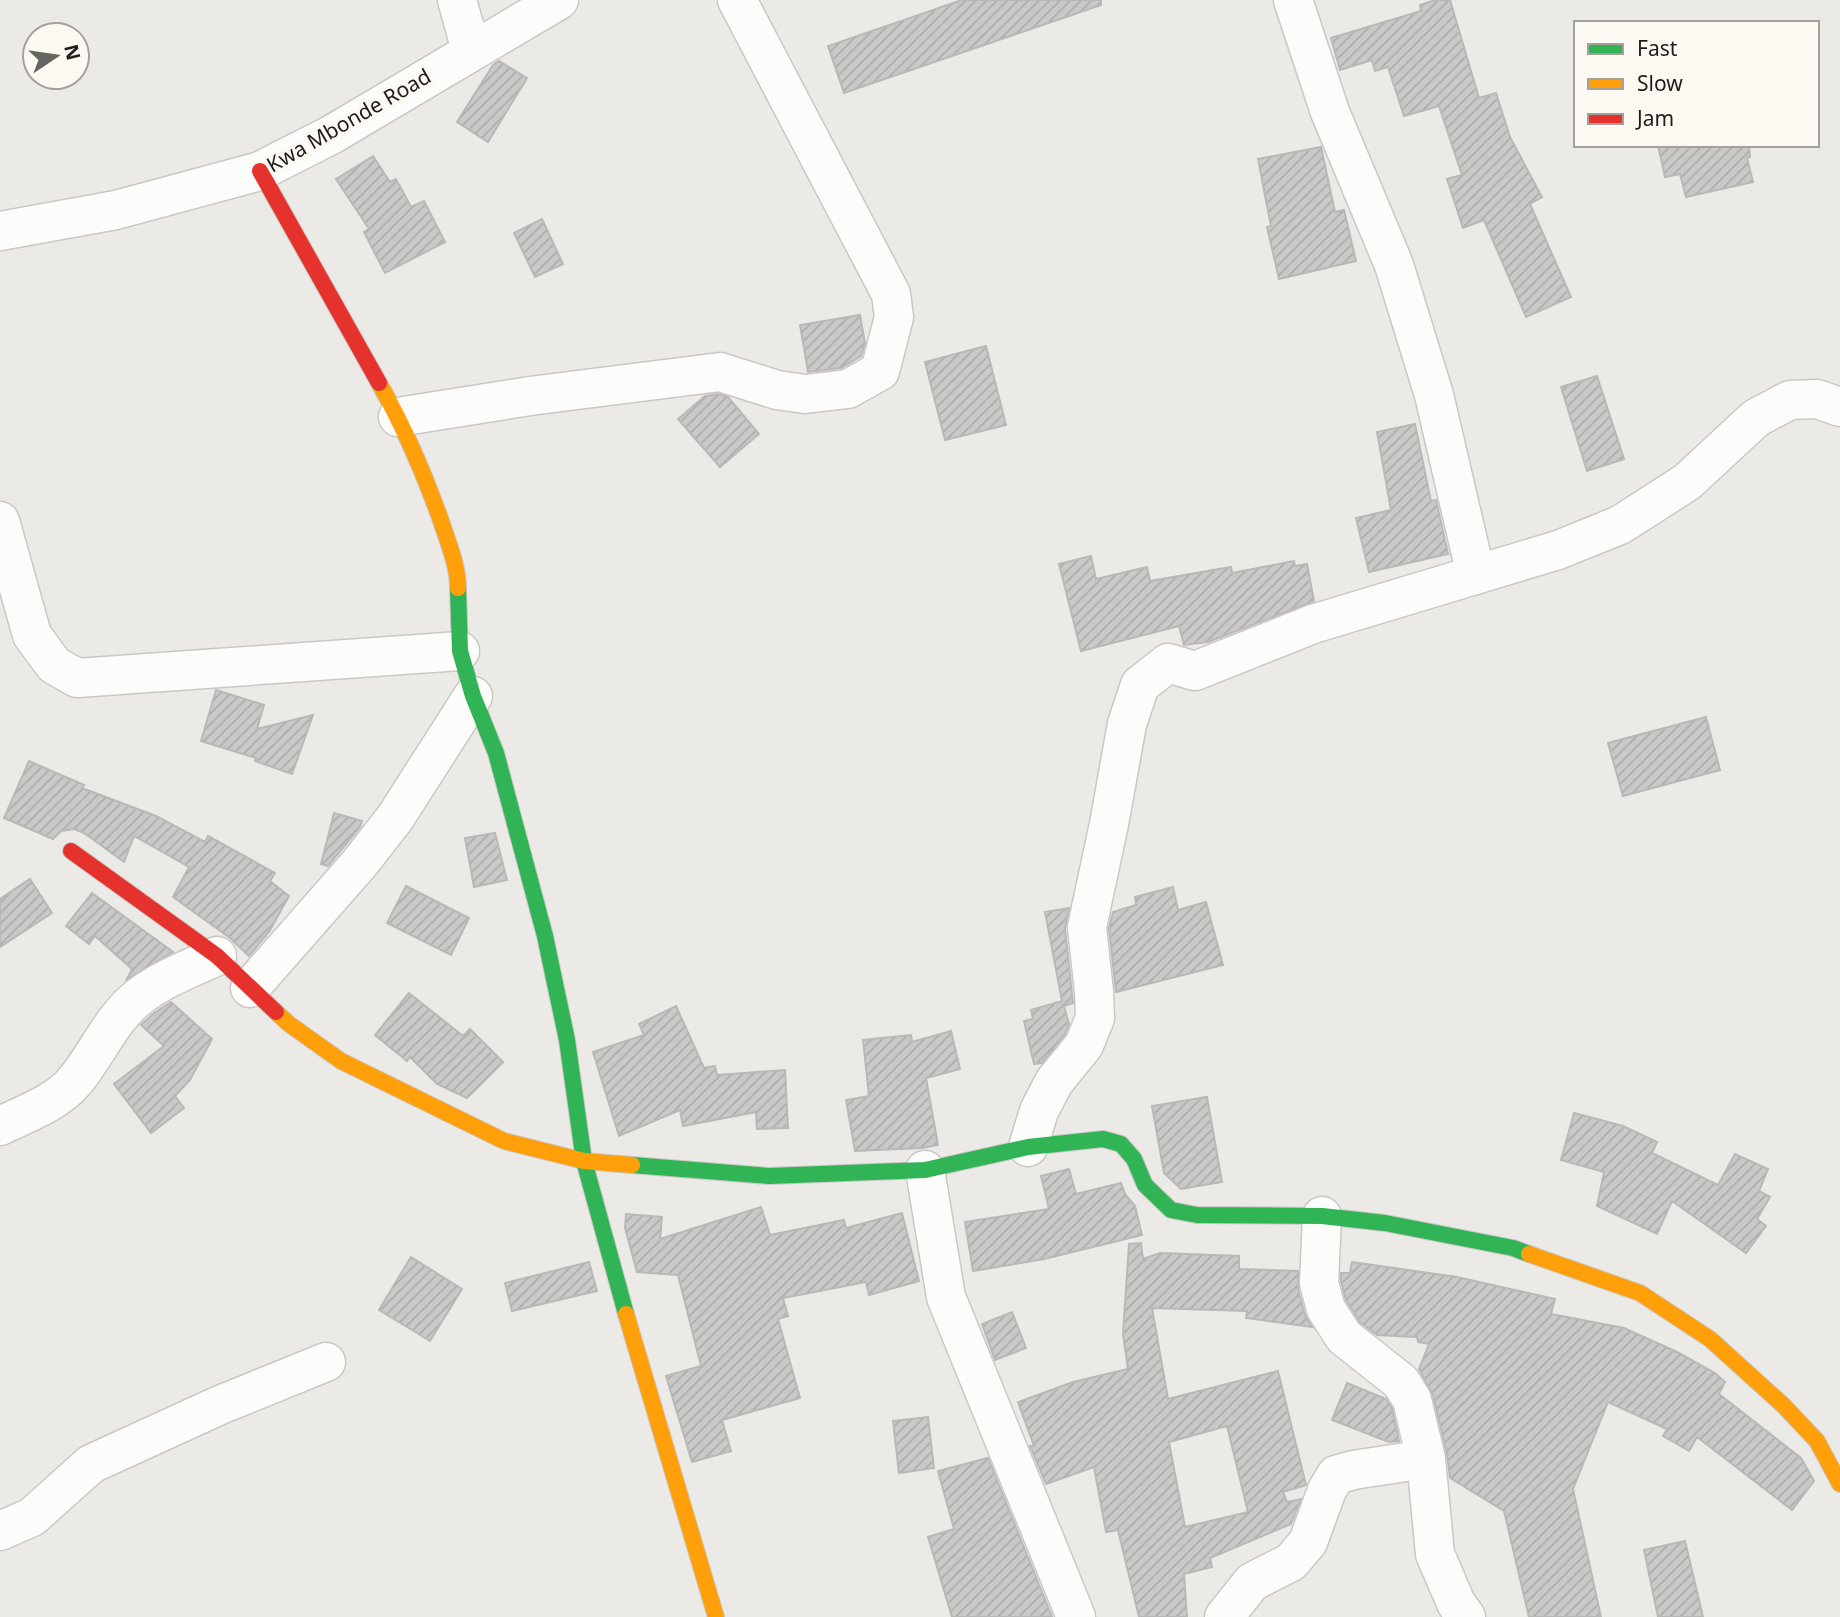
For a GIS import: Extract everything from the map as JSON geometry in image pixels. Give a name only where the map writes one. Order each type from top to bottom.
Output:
[{"type":"street","points":[[457,0],[471,50]]},
{"type":"street","name":"Kwa Mbonde Road","points":[[0,231],[116,210],[260,171],[331,135],[559,0]]},
{"type":"street","points":[[398,417],[530,396],[720,372],[777,390],[805,394],[848,389],[880,370],[894,317],[891,294],[737,0]]},
{"type":"street","points":[[1293,0],[1331,112],[1394,265],[1434,396],[1476,575]]},
{"type":"street","points":[[260,171],[398,417],[424,474],[446,535],[458,580],[460,651],[473,696],[496,753],[545,936],[567,1040],[583,1161],[636,1351],[716,1617]]},
{"type":"street","points":[[1028,1147],[1039,1111],[1054,1082],[1084,1045],[1095,1018],[1087,927],[1127,724],[1140,685],[1168,663],[1195,671],[1313,624],[1558,551],[1620,525],[1687,482],[1756,418],[1790,400],[1817,399],[1840,407]]},
{"type":"street","points":[[2,534],[32,635],[54,665],[77,678],[460,651]]},
{"type":"street","points":[[250,988],[396,818],[473,696]]},
{"type":"street","points":[[71,851],[216,956],[289,1024],[341,1061],[504,1141],[583,1161],[769,1176],[925,1170],[1028,1147],[1103,1139],[1121,1144],[1134,1159],[1145,1185],[1171,1210],[1197,1215],[1322,1216],[1385,1223],[1513,1248],[1640,1293],[1710,1339],[1783,1405],[1817,1441],[1839,1482]]},
{"type":"street","points":[[0,1126],[41,1107],[72,1085],[92,1060],[115,1022],[139,997],[216,956]]},
{"type":"street","points":[[925,1170],[946,1297],[1076,1617]]},
{"type":"street","points":[[1322,1216],[1319,1283],[1326,1309],[1344,1337],[1402,1382],[1412,1400],[1426,1459],[1435,1553],[1456,1603],[1466,1617]]},
{"type":"street","points":[[0,1531],[32,1517],[91,1465],[220,1405],[326,1362]]},
{"type":"street","points":[[1224,1617],[1252,1583],[1291,1562],[1308,1542],[1327,1490],[1336,1475],[1426,1459]]},
{"type":"building","points":[[962,0],[1101,0],[1101,5],[844,93],[828,46]]},
{"type":"building","points":[[1435,0],[1450,0],[1479,98],[1496,93],[1510,137],[1542,197],[1530,204],[1571,297],[1526,317],[1484,220],[1463,228],[1447,179],[1462,175],[1439,106],[1404,116],[1388,67],[1375,71],[1372,60],[1340,70],[1331,38],[1421,11],[1420,5]]},
{"type":"building","points":[[499,61],[527,78],[488,142],[457,122],[493,65]]},
{"type":"building","points":[[1321,147],[1335,212],[1344,210],[1356,261],[1279,279],[1267,227],[1271,226],[1258,159]]},
{"type":"building","points":[[1658,147],[1749,147],[1750,157],[1747,158],[1753,182],[1686,197],[1680,174],[1665,177]]},
{"type":"building","points":[[373,156],[390,182],[396,179],[411,207],[424,201],[445,242],[385,273],[364,232],[369,229],[336,179]]},
{"type":"building","points":[[542,219],[563,264],[535,277],[514,233]]},
{"type":"building","points":[[860,315],[865,343],[861,356],[841,368],[808,372],[800,325]]},
{"type":"building","points":[[986,346],[1006,425],[945,440],[925,362]]},
{"type":"building","points":[[1597,376],[1624,459],[1587,471],[1561,387]]},
{"type":"building","points":[[718,394],[728,397],[759,434],[720,467],[678,419],[705,396]]},
{"type":"building","points":[[1415,424],[1431,501],[1436,500],[1448,554],[1369,572],[1356,518],[1391,510],[1377,432]]},
{"type":"building","points":[[1091,556],[1096,579],[1147,567],[1150,581],[1231,567],[1232,573],[1294,561],[1295,566],[1307,564],[1314,601],[1208,642],[1184,645],[1179,626],[1081,651],[1059,564]]},
{"type":"building","points":[[216,690],[264,705],[257,729],[313,715],[292,774],[255,761],[256,758],[201,741]]},
{"type":"building","points":[[1706,717],[1720,770],[1623,796],[1608,743]]},
{"type":"building","points":[[29,761],[84,785],[82,788],[156,816],[205,842],[208,836],[275,873],[270,881],[289,896],[269,932],[249,956],[230,938],[173,897],[189,867],[134,836],[124,862],[84,833],[74,829],[61,831],[53,839],[4,818]]},
{"type":"building","points":[[334,813],[362,821],[328,866],[321,864]]},
{"type":"building","points":[[495,833],[507,880],[474,887],[465,838]]},
{"type":"building","points":[[30,879],[52,913],[0,947],[0,899]]},
{"type":"building","points":[[406,886],[469,918],[451,955],[387,923]]},
{"type":"building","points":[[1173,887],[1178,910],[1206,902],[1223,965],[1116,992],[1109,928],[1113,912],[1136,905],[1135,897]]},
{"type":"building","points":[[92,893],[173,952],[127,979],[132,969],[95,936],[89,944],[66,926]]},
{"type":"building","points":[[1069,908],[1065,929],[1073,1003],[1064,1006],[1069,1024],[1065,1034],[1042,1063],[1034,1064],[1024,1021],[1033,1019],[1031,1010],[1062,1001],[1045,912]]},
{"type":"building","points":[[409,993],[463,1036],[470,1029],[503,1062],[467,1098],[437,1084],[410,1057],[407,1061],[375,1035]]},
{"type":"building","points":[[171,1002],[212,1039],[190,1080],[175,1096],[184,1108],[151,1133],[114,1084],[164,1046],[141,1025]]},
{"type":"building","points":[[676,1006],[704,1068],[715,1066],[717,1075],[785,1070],[788,1128],[757,1129],[756,1112],[683,1126],[680,1110],[619,1136],[593,1052],[644,1035],[639,1024]]},
{"type":"building","points":[[951,1031],[960,1069],[926,1078],[938,1145],[855,1151],[846,1100],[869,1096],[863,1040],[911,1035],[912,1042]]},
{"type":"building","points":[[1207,1097],[1222,1182],[1181,1189],[1164,1173],[1152,1106]]},
{"type":"building","points":[[1574,1113],[1623,1126],[1657,1142],[1652,1153],[1718,1185],[1735,1154],[1768,1169],[1759,1191],[1770,1197],[1757,1219],[1766,1226],[1746,1253],[1672,1201],[1657,1234],[1597,1206],[1604,1172],[1561,1160]]},
{"type":"building","points":[[1069,1169],[1076,1194],[1121,1183],[1125,1194],[1135,1206],[1142,1235],[1044,1259],[973,1271],[965,1222],[1049,1209],[1041,1176]]},
{"type":"building","points":[[761,1207],[770,1235],[844,1220],[846,1228],[902,1213],[919,1281],[869,1295],[866,1282],[783,1298],[788,1316],[778,1319],[800,1398],[722,1420],[731,1451],[692,1462],[666,1376],[701,1366],[678,1275],[637,1272],[625,1228],[626,1214],[662,1217],[660,1239]]},
{"type":"building","points":[[1141,1243],[1143,1259],[1160,1253],[1239,1256],[1239,1269],[1298,1271],[1298,1289],[1305,1315],[1312,1327],[1246,1318],[1247,1311],[1152,1308],[1168,1399],[1278,1371],[1306,1485],[1283,1492],[1287,1502],[1301,1499],[1291,1524],[1210,1558],[1212,1567],[1184,1574],[1187,1617],[1139,1617],[1118,1530],[1106,1532],[1094,1467],[1046,1484],[1030,1446],[1034,1446],[1018,1402],[1073,1382],[1128,1369],[1123,1334],[1129,1244]],"holes":[[[1227,1426],[1248,1512],[1185,1527],[1169,1442]]]},
{"type":"building","points":[[411,1257],[462,1289],[430,1341],[379,1310]]},
{"type":"building","points":[[589,1262],[597,1291],[512,1311],[505,1283]]},
{"type":"building","points":[[1352,1262],[1457,1277],[1555,1299],[1551,1314],[1624,1328],[1677,1352],[1715,1373],[1725,1382],[1719,1394],[1801,1458],[1814,1481],[1792,1510],[1697,1437],[1689,1451],[1663,1436],[1667,1429],[1608,1402],[1573,1489],[1601,1617],[1529,1617],[1504,1511],[1450,1478],[1433,1395],[1419,1369],[1429,1344],[1418,1342],[1417,1337],[1377,1335],[1360,1322],[1346,1300],[1341,1281],[1341,1273],[1350,1273]]},
{"type":"building","points":[[1012,1312],[1026,1348],[995,1360],[982,1324]]},
{"type":"building","points":[[1347,1383],[1386,1399],[1392,1408],[1399,1441],[1389,1442],[1332,1420]]},
{"type":"building","points":[[928,1417],[934,1468],[899,1473],[893,1421]]},
{"type":"building","points":[[988,1458],[1052,1617],[952,1617],[928,1537],[954,1529],[938,1471]]},
{"type":"building","points":[[1685,1541],[1703,1617],[1658,1617],[1644,1550]]},
{"type":"traffic: fast","points":[[458,588],[460,651],[473,696],[496,753],[545,936],[567,1040],[584,1161],[626,1314]]},
{"type":"traffic: fast","points":[[632,1165],[769,1176],[925,1170],[1028,1147],[1103,1139],[1121,1144],[1134,1159],[1145,1185],[1171,1210],[1197,1215],[1322,1216],[1385,1223],[1513,1248],[1529,1254]]},
{"type":"traffic: slow","points":[[379,383],[428,485],[452,554],[458,588]]},
{"type":"traffic: slow","points":[[276,1012],[341,1061],[504,1141],[584,1161],[632,1165]]},
{"type":"traffic: slow","points":[[1529,1254],[1640,1293],[1710,1339],[1783,1405],[1817,1441],[1840,1484]]},
{"type":"traffic: slow","points":[[626,1314],[716,1617]]},
{"type":"traffic: jam","points":[[260,171],[379,383]]},
{"type":"traffic: jam","points":[[71,851],[217,956],[276,1012]]}]
